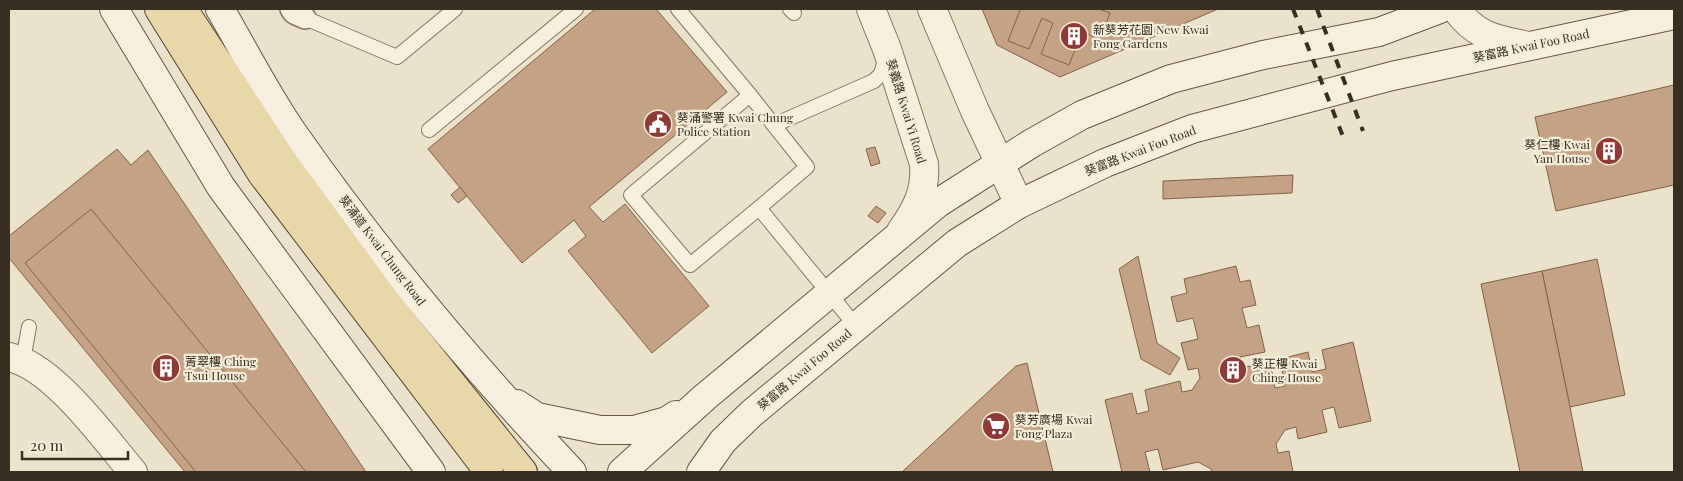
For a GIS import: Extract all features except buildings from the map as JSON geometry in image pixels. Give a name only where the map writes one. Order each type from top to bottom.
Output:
[{"type":"main road","points":[[114,9],[221,187],[431,472]]},
{"type":"main road","points":[[159,9],[262,174],[489,472]]},
{"type":"main road","points":[[183,9],[282,160],[384,298],[524,472]]},
{"type":"main road","name":"葵涌道 Kwai Chung Road","points":[[220,9],[292,132],[410,288],[471,361],[572,472]]},
{"type":"main road","name":"葵義路 Kwai Yi Road","points":[[871,9],[887,49],[918,140],[924,164],[925,181],[916,211],[896,238]]},
{"type":"main road","points":[[932,9],[975,111],[1019,204]]},
{"type":"main road","points":[[622,472],[705,397],[938,202],[1082,115],[1171,79],[1263,55],[1378,32],[1440,9]]},
{"type":"main road","points":[[1456,9],[1466,23],[1491,38],[1528,46]]},
{"type":"main road","name":"葵富路 Kwai Foo Road","points":[[701,472],[723,441],[740,424],[855,325],[957,243],[1019,204],[1105,162],[1192,129],[1392,76],[1674,15]]},
{"type":"main road","points":[[16,359],[65,393],[134,472]]},
{"type":"main road","points":[[471,361],[511,400],[538,418],[600,430],[634,430],[667,420],[705,397]]},
{"type":"lane","points":[[298,14],[397,57],[455,9]]},
{"type":"lane","points":[[429,130],[576,9]]},
{"type":"lane","points":[[678,9],[750,96],[774,125],[807,167],[690,265],[631,195],[750,96]]},
{"type":"lane","points":[[774,125],[874,81],[881,74],[887,49]]},
{"type":"lane","points":[[759,208],[855,325]]},
{"type":"lane","points":[[16,359],[29,327]]},
{"type":"railway","points":[[1293,9],[1344,139]]},
{"type":"railway","points":[[1317,9],[1363,131]]},
{"type":"place","name":"新葵芳花園 New Kwai Fong Gardens","points":[[1074,36]]},
{"type":"place","name":"葵涌警署 Kwai Chung Police Station","points":[[658,124]]},
{"type":"place","name":"葵仁樓 Kwai Yan House","points":[[1609,151]]},
{"type":"place","name":"菁翠樓 Ching Tsui House","points":[[166,368]]},
{"type":"place","name":"葵正樓 Kwai Ching House","points":[[1233,370]]},
{"type":"place","name":"葵芳廣場 Kwai Fong Plaza","points":[[996,426]]}]
